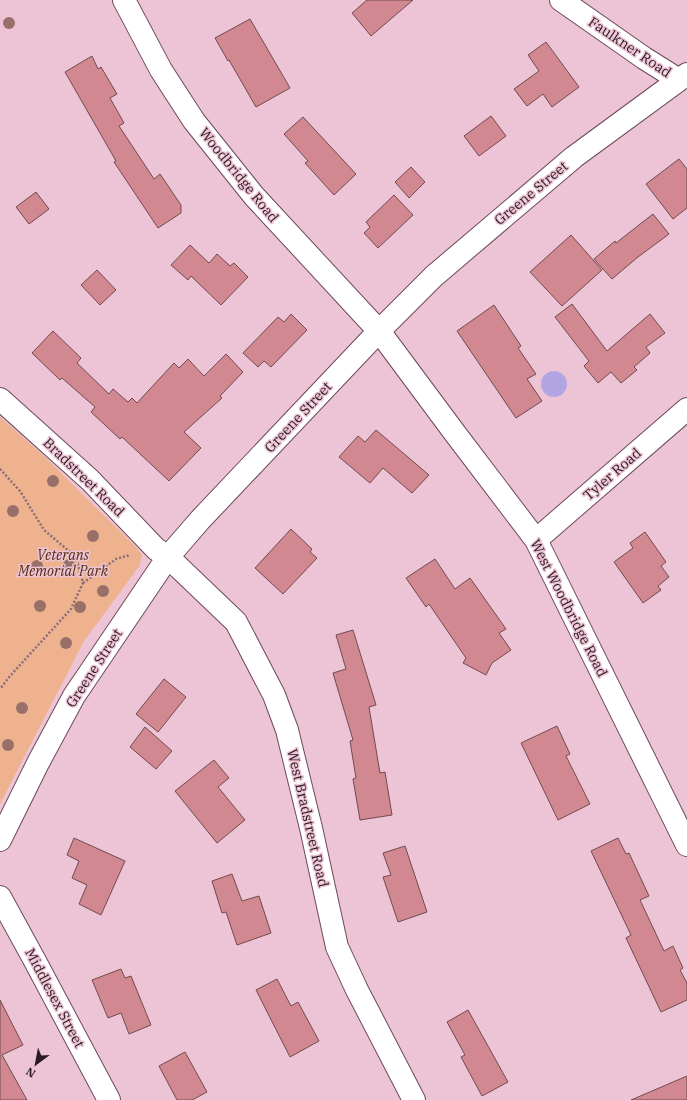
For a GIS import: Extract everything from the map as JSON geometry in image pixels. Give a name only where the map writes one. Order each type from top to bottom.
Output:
[{"type":"street","name":"Woodbridge Road","points":[[124,0],[161,70],[194,121],[254,196],[379,331]]},
{"type":"street","name":"Faulkner Road","points":[[561,0],[644,58],[683,77]]},
{"type":"street","name":"Greene Street","points":[[0,840],[38,762],[74,696],[162,553],[200,520],[379,331],[434,276],[544,182],[589,146],[683,77]]},
{"type":"street","name":"West Woodbridge Road","points":[[379,331],[536,540],[687,845]]},
{"type":"street","name":"Bradstreet Road","points":[[0,398],[90,480],[162,553]]},
{"type":"street","name":"Tyler Road","points":[[536,540],[687,409]]},
{"type":"street","name":"West Bradstreet Road","points":[[162,553],[236,622],[274,695],[287,730],[338,947],[356,990],[414,1100]]},
{"type":"street","name":"Middlesex Street","points":[[0,897],[39,967],[109,1100]]},
{"type":"path","points":[[0,469],[20,491],[44,530],[76,557],[82,583]]},
{"type":"path","points":[[0,689],[47,634],[71,609],[82,583],[116,559],[162,553]]},
{"type":"green space","name":"Veterans Memorial Park","points":[[0,417],[45,457],[135,546],[142,555],[140,565],[84,641],[0,804]]},
{"type":"shaded area","points":[[554,371],[563,375],[567,384],[563,393],[554,397],[545,393],[541,384],[545,375]]},
{"type":"building","points":[[367,0],[413,0],[371,36],[352,13]]},
{"type":"building","points":[[250,19],[290,88],[256,107],[215,38]]},
{"type":"building","points":[[546,42],[579,87],[552,107],[543,94],[527,106],[514,89],[539,71],[528,55]]},
{"type":"building","points":[[92,56],[98,69],[101,67],[117,94],[110,98],[124,123],[119,126],[154,179],[160,174],[181,205],[181,213],[158,228],[114,162],[116,161],[65,72]]},
{"type":"building","points":[[491,116],[506,136],[479,156],[464,136]]},
{"type":"building","points":[[303,117],[356,174],[334,195],[305,163],[308,161],[284,134]]},
{"type":"building","points":[[679,159],[687,169],[687,208],[673,219],[646,184]]},
{"type":"building","points":[[411,167],[425,182],[409,198],[395,182]]},
{"type":"building","points":[[36,192],[49,209],[29,224],[16,207]]},
{"type":"building","points":[[394,195],[413,215],[378,248],[364,233],[370,227],[366,222]]},
{"type":"building","points":[[653,214],[669,234],[612,279],[594,259],[615,241],[616,243]]},
{"type":"building","points":[[571,235],[602,270],[562,306],[530,272]]},
{"type":"building","points":[[190,245],[209,263],[217,254],[230,266],[234,263],[248,277],[221,305],[191,276],[188,280],[171,265]]},
{"type":"building","points":[[97,270],[116,290],[100,305],[81,285]]},
{"type":"building","points":[[572,304],[607,351],[650,314],[665,333],[646,347],[650,353],[634,367],[637,370],[621,383],[611,372],[598,383],[584,366],[589,361],[555,317]]},
{"type":"building","points":[[494,305],[521,346],[518,348],[536,374],[527,379],[542,401],[516,418],[457,331]]},
{"type":"building","points":[[291,314],[307,330],[271,367],[264,361],[258,367],[243,353],[278,317],[284,322]]},
{"type":"building","points":[[53,331],[81,358],[77,363],[109,394],[113,389],[128,402],[132,398],[137,403],[174,363],[179,368],[188,359],[204,376],[226,354],[243,372],[220,396],[222,398],[184,432],[201,448],[169,481],[122,437],[120,439],[91,412],[95,407],[62,378],[60,380],[32,353]]},
{"type":"building","points":[[376,430],[429,475],[412,493],[383,468],[370,483],[339,457],[358,436],[365,442]]},
{"type":"building","points":[[291,529],[312,549],[310,552],[317,558],[283,594],[255,568]]},
{"type":"building","points":[[645,532],[666,562],[661,566],[669,577],[658,586],[661,590],[643,603],[614,562],[633,548],[630,543]]},
{"type":"building","points":[[435,559],[455,589],[470,578],[506,629],[499,633],[511,650],[492,663],[486,675],[463,663],[466,658],[429,604],[426,607],[406,578]]},
{"type":"building","points":[[353,630],[376,705],[369,707],[380,773],[385,772],[392,815],[360,820],[353,779],[356,778],[350,741],[353,740],[333,673],[346,669],[336,635]]},
{"type":"building","points":[[164,679],[186,697],[158,732],[136,714]]},
{"type":"building","points":[[557,726],[570,754],[566,756],[590,804],[558,820],[521,743]]},
{"type":"building","points":[[145,727],[172,751],[156,769],[130,747]]},
{"type":"building","points":[[214,760],[229,778],[218,787],[245,820],[217,843],[175,791]]},
{"type":"building","points":[[74,838],[125,861],[101,915],[79,904],[87,885],[72,878],[79,861],[67,855]]},
{"type":"building","points":[[618,838],[626,854],[629,853],[649,896],[640,900],[664,951],[673,946],[683,968],[680,970],[687,983],[687,1000],[661,1012],[626,938],[631,935],[591,851]]},
{"type":"building","points":[[405,846],[427,912],[398,922],[383,877],[391,875],[383,853]]},
{"type":"building","points":[[232,874],[242,901],[259,896],[271,933],[237,945],[226,912],[222,913],[212,881]]},
{"type":"building","points":[[121,969],[125,978],[131,976],[151,1025],[129,1034],[121,1013],[108,1018],[92,980]]},
{"type":"building","points":[[277,979],[291,1006],[298,1002],[319,1041],[290,1057],[256,990]]},
{"type":"building","points":[[0,1000],[23,1045],[2,1055],[27,1100],[0,1100]]},
{"type":"building","points":[[468,1010],[508,1082],[482,1096],[461,1057],[465,1055],[447,1022]]},
{"type":"building","points":[[185,1052],[207,1092],[192,1100],[177,1100],[159,1066]]},
{"type":"building","points":[[687,1076],[687,1100],[631,1100]]}]
